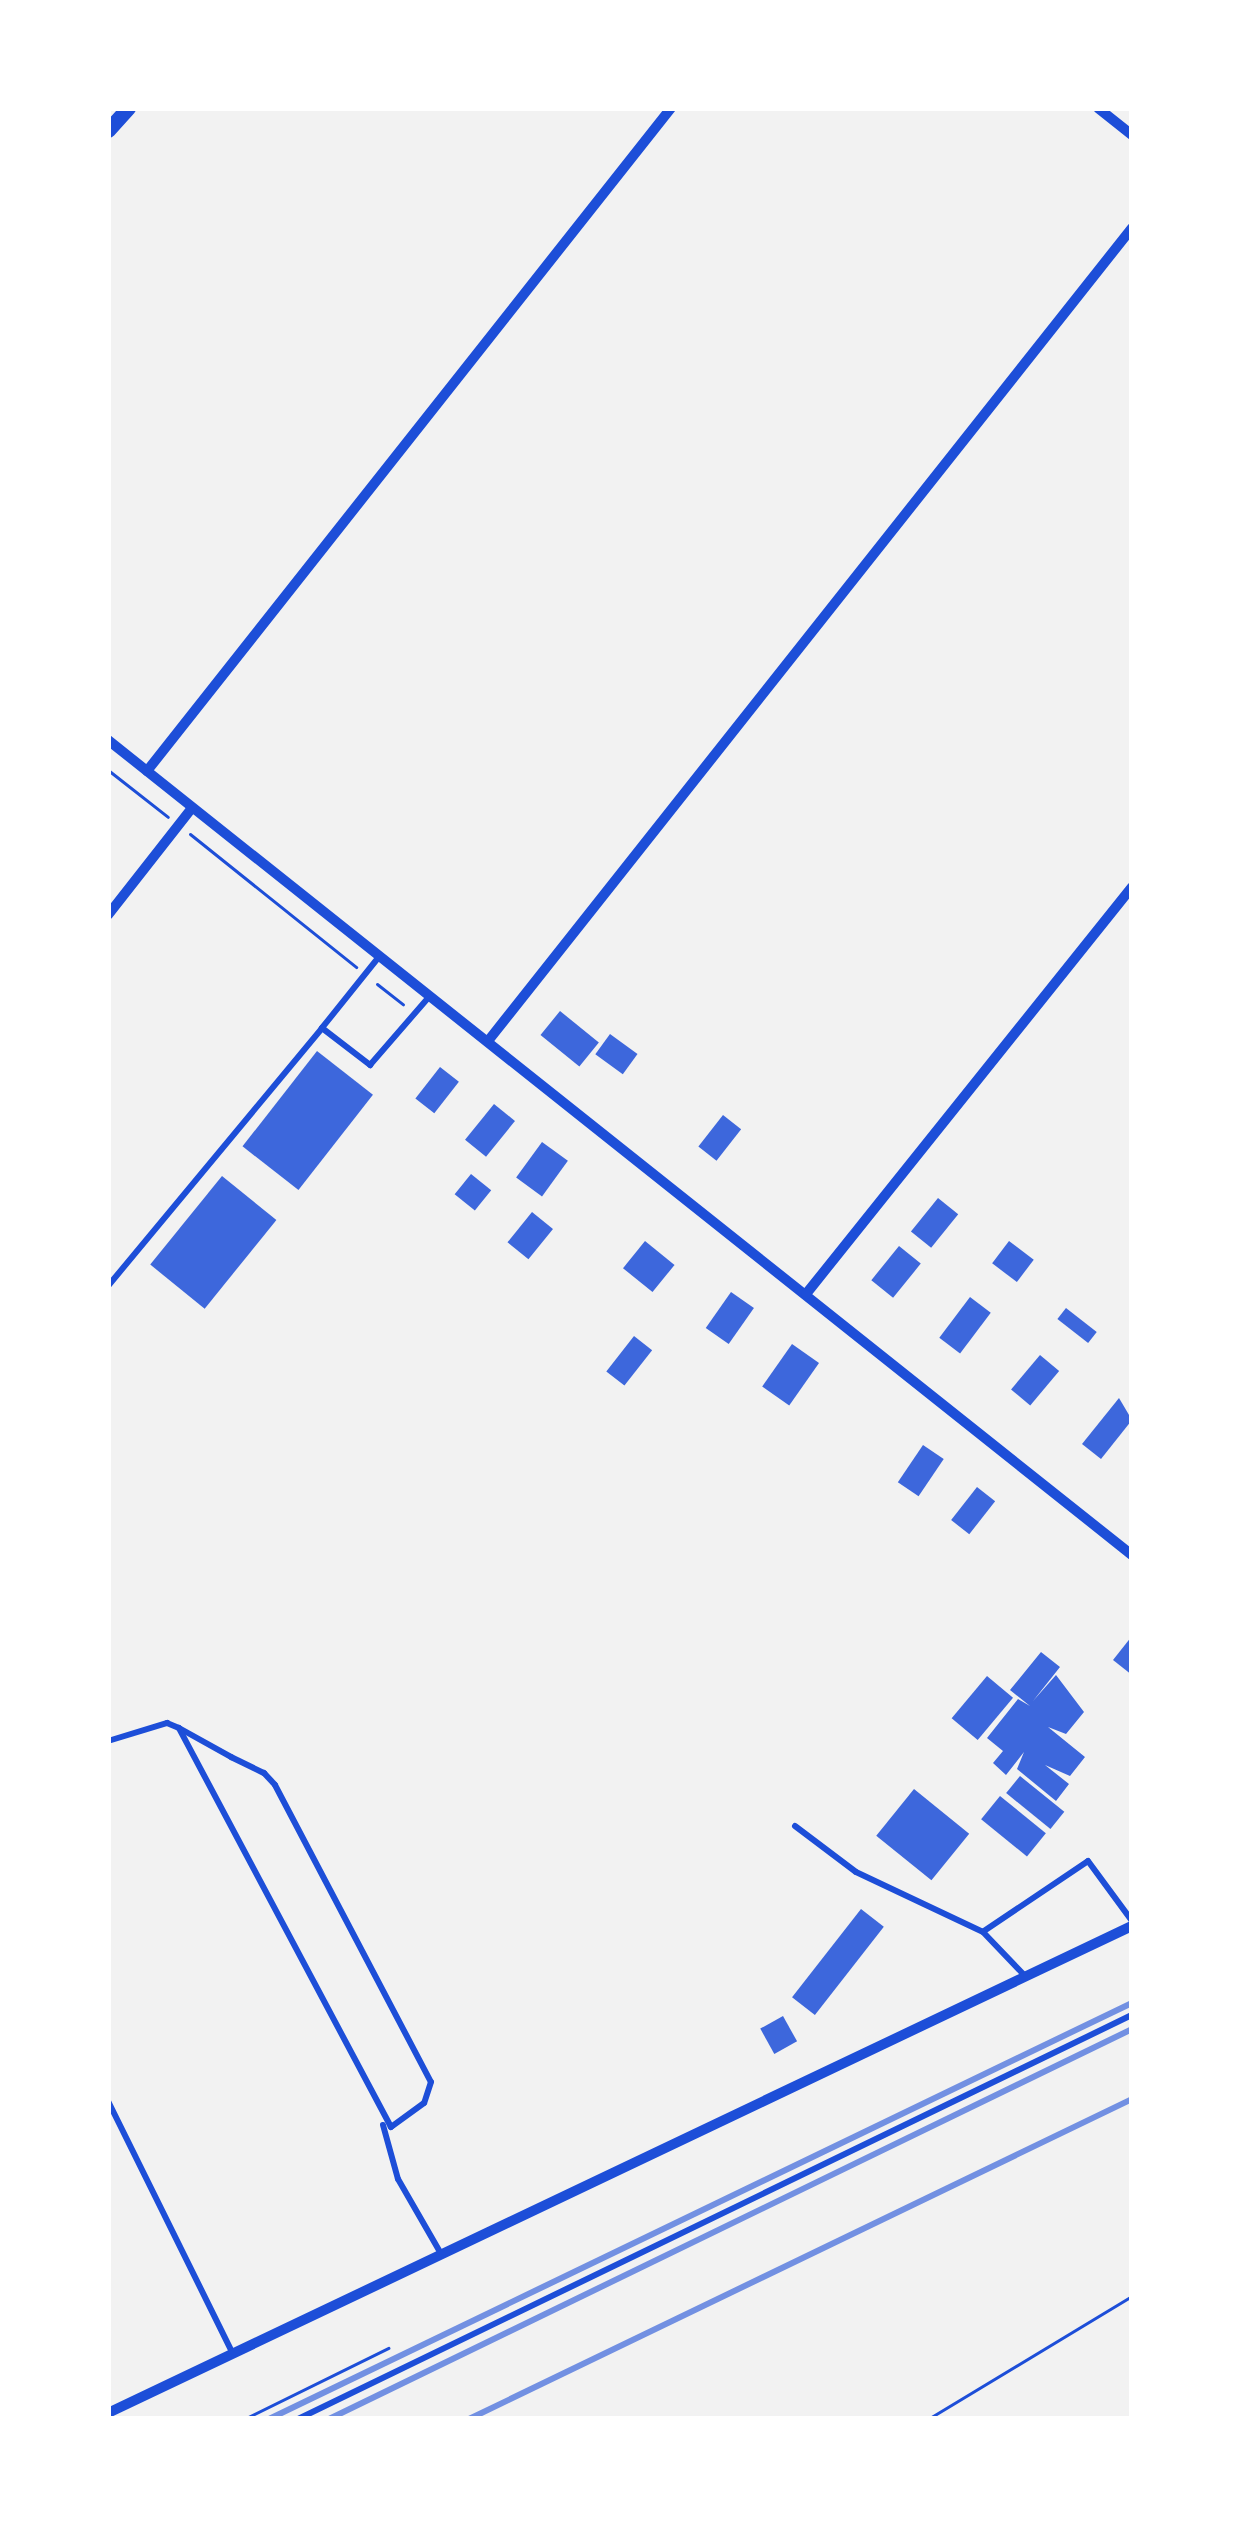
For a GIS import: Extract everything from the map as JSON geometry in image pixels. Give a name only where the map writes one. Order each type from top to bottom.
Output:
[{"type":"main road","points":[[108,130],[124,110]]},
{"type":"street","points":[[147,771],[671,108]]},
{"type":"street","points":[[1098,108],[1132,135]]},
{"type":"street","points":[[488,1041],[1132,228]]},
{"type":"street","points":[[108,740],[1131,1552]]},
{"type":"street","points":[[108,915],[192,808]]},
{"type":"street","points":[[806,1294],[1132,887]]},
{"type":"street","points":[[108,2413],[1132,1923]]},
{"type":"lane","points":[[108,1286],[380,956]]},
{"type":"lane","points":[[322,1028],[370,1065],[430,996]]},
{"type":"lane","points":[[108,1741],[146,1723],[179,1729],[275,1785],[430,2082],[424,2103],[383,2125]]},
{"type":"lane","points":[[179,1729],[383,2125],[398,2180],[443,2255]]},
{"type":"lane","points":[[794,1826],[856,1873],[983,1931],[1025,1976]]},
{"type":"lane","points":[[983,1931],[1088,1861],[1132,1923]]},
{"type":"lane","points":[[298,2419],[1132,2015]]},
{"type":"lane","points":[[108,2101],[232,2354]]},
{"type":"path","points":[[108,770],[415,1013]]},
{"type":"path","points":[[928,2419],[1132,2296]]},
{"type":"path","points":[[244,2419],[388,2348]]},
{"type":"building","points":[[560,1011],[599,1042],[579,1067],[540,1035]]},
{"type":"building","points":[[610,1034],[638,1054],[623,1074],[595,1054]]},
{"type":"building","points":[[317,1051],[373,1095],[298,1190],[243,1146]]},
{"type":"building","points":[[440,1067],[459,1082],[434,1113],[415,1099]]},
{"type":"building","points":[[494,1104],[515,1121],[486,1157],[465,1140]]},
{"type":"building","points":[[723,1115],[741,1129],[716,1161],[698,1147]]},
{"type":"building","points":[[542,1142],[568,1161],[542,1196],[516,1178]]},
{"type":"building","points":[[471,1174],[491,1190],[475,1211],[455,1194]]},
{"type":"building","points":[[222,1176],[276,1220],[205,1309],[150,1265]]},
{"type":"building","points":[[938,1198],[958,1214],[931,1248],[911,1231]]},
{"type":"building","points":[[532,1212],[553,1229],[528,1259],[507,1242]]},
{"type":"building","points":[[645,1241],[675,1265],[653,1292],[623,1268]]},
{"type":"building","points":[[1009,1241],[1034,1260],[1017,1282],[992,1263]]},
{"type":"building","points":[[899,1246],[921,1264],[893,1298],[871,1280]]},
{"type":"building","points":[[731,1292],[754,1308],[729,1344],[706,1328]]},
{"type":"building","points":[[970,1297],[991,1313],[960,1353],[939,1338]]},
{"type":"building","points":[[1066,1308],[1097,1332],[1088,1343],[1057,1319]]},
{"type":"building","points":[[634,1336],[652,1350],[624,1386],[606,1371]]},
{"type":"building","points":[[792,1344],[819,1363],[789,1406],[762,1387]]},
{"type":"building","points":[[1040,1355],[1059,1371],[1030,1406],[1011,1389]]},
{"type":"building","points":[[1119,1398],[1132,1420],[1101,1459],[1082,1444]]},
{"type":"building","points":[[923,1445],[944,1459],[919,1496],[898,1482]]},
{"type":"building","points":[[977,1487],[995,1501],[969,1534],[951,1520]]},
{"type":"building","points":[[1132,1636],[1132,1675],[1113,1660]]},
{"type":"building","points":[[1041,1652],[1060,1667],[1033,1701],[1056,1675],[1084,1712],[1066,1734],[1048,1727],[1085,1757],[1070,1776],[1045,1765],[1069,1784],[1056,1801],[1017,1769],[1024,1752],[1006,1775],[993,1763],[1003,1751],[987,1738],[1018,1699],[1030,1706],[1010,1690]]},
{"type":"building","points":[[987,1676],[1013,1698],[978,1740],[952,1718]]},
{"type":"building","points":[[1020,1776],[1064,1812],[1050,1829],[1006,1793]]},
{"type":"building","points":[[914,1789],[969,1834],[931,1880],[876,1836]]},
{"type":"building","points":[[1000,1796],[1046,1833],[1027,1856],[981,1819]]},
{"type":"building","points":[[861,1909],[884,1927],[815,2015],[792,1997]]},
{"type":"building","points":[[783,2016],[797,2041],[774,2054],[760,2029]]},
{"type":"railway","points":[[269,2419],[1132,2003]]},
{"type":"railway","points":[[329,2419],[1132,2029]]},
{"type":"railway","points":[[469,2419],[1132,2099]]}]
